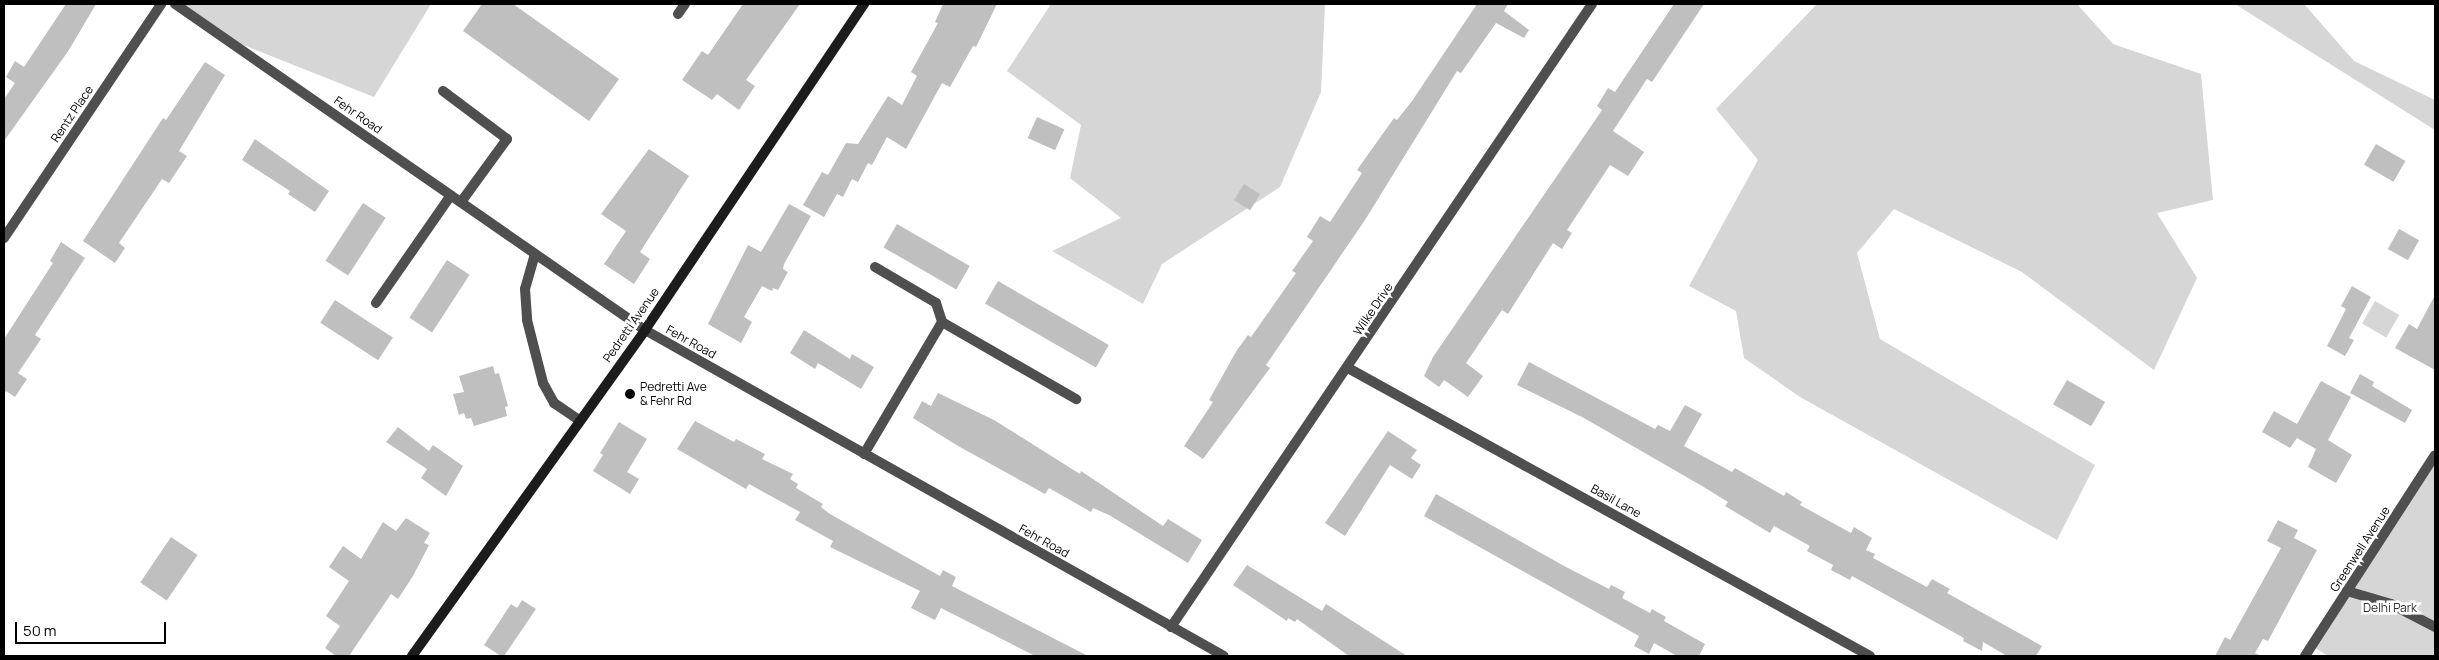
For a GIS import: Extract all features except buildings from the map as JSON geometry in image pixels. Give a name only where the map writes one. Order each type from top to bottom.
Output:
[{"type":"street","name":"Rentz Place","points":[[4,238],[161,4]]},
{"type":"street","name":"Fehr Road","points":[[175,4],[644,330],[1224,656]]},
{"type":"street","points":[[678,14],[685,4]]},
{"type":"street","name":"Pedretti Avenue","points":[[412,656],[644,330],[864,4]]},
{"type":"street","name":"Wilke Drive","points":[[1171,627],[1348,368],[1592,4]]},
{"type":"street","points":[[443,91],[507,139],[461,202]]},
{"type":"street","points":[[376,304],[451,195]]},
{"type":"street","points":[[535,254],[525,289],[527,320],[543,383],[554,403],[579,420]]},
{"type":"street","points":[[874,267],[936,303],[942,322],[1076,399]]},
{"type":"street","points":[[864,454],[942,322]]},
{"type":"street","name":"Basil Lane","points":[[1348,368],[1870,656]]},
{"type":"street","name":"Greenwell Avenue","points":[[2305,656],[2435,455]]},
{"type":"street","points":[[2347,591],[2392,604],[2435,627]]},
{"type":"green space","points":[[175,4],[431,4],[374,97],[223,37]]},
{"type":"green space","points":[[1051,4],[1325,4],[1321,92],[1280,187],[1162,264],[1143,304],[1052,251],[1121,218],[1070,178],[1081,125],[1007,71]]},
{"type":"green space","points":[[1817,4],[2077,4],[2113,44],[2201,74],[2213,200],[2157,213],[2197,278],[2154,370],[2022,272],[1894,209],[1857,253],[1880,339],[2095,465],[2057,540],[1800,397],[1744,358],[1736,311],[1689,286],[1758,160],[1716,109]]},
{"type":"green space","points":[[2235,4],[2304,4],[2354,61],[2435,100],[2435,130]]},
{"type":"green space","points":[[2375,301],[2399,315],[2386,338],[2362,324]]},
{"type":"green space","name":"Delhi Park","points":[[2435,455],[2435,656],[2328,656],[2312,646]]},
{"type":"place","name":"Pedretti Ave & Fehr Rd","points":[[630,394]]}]
